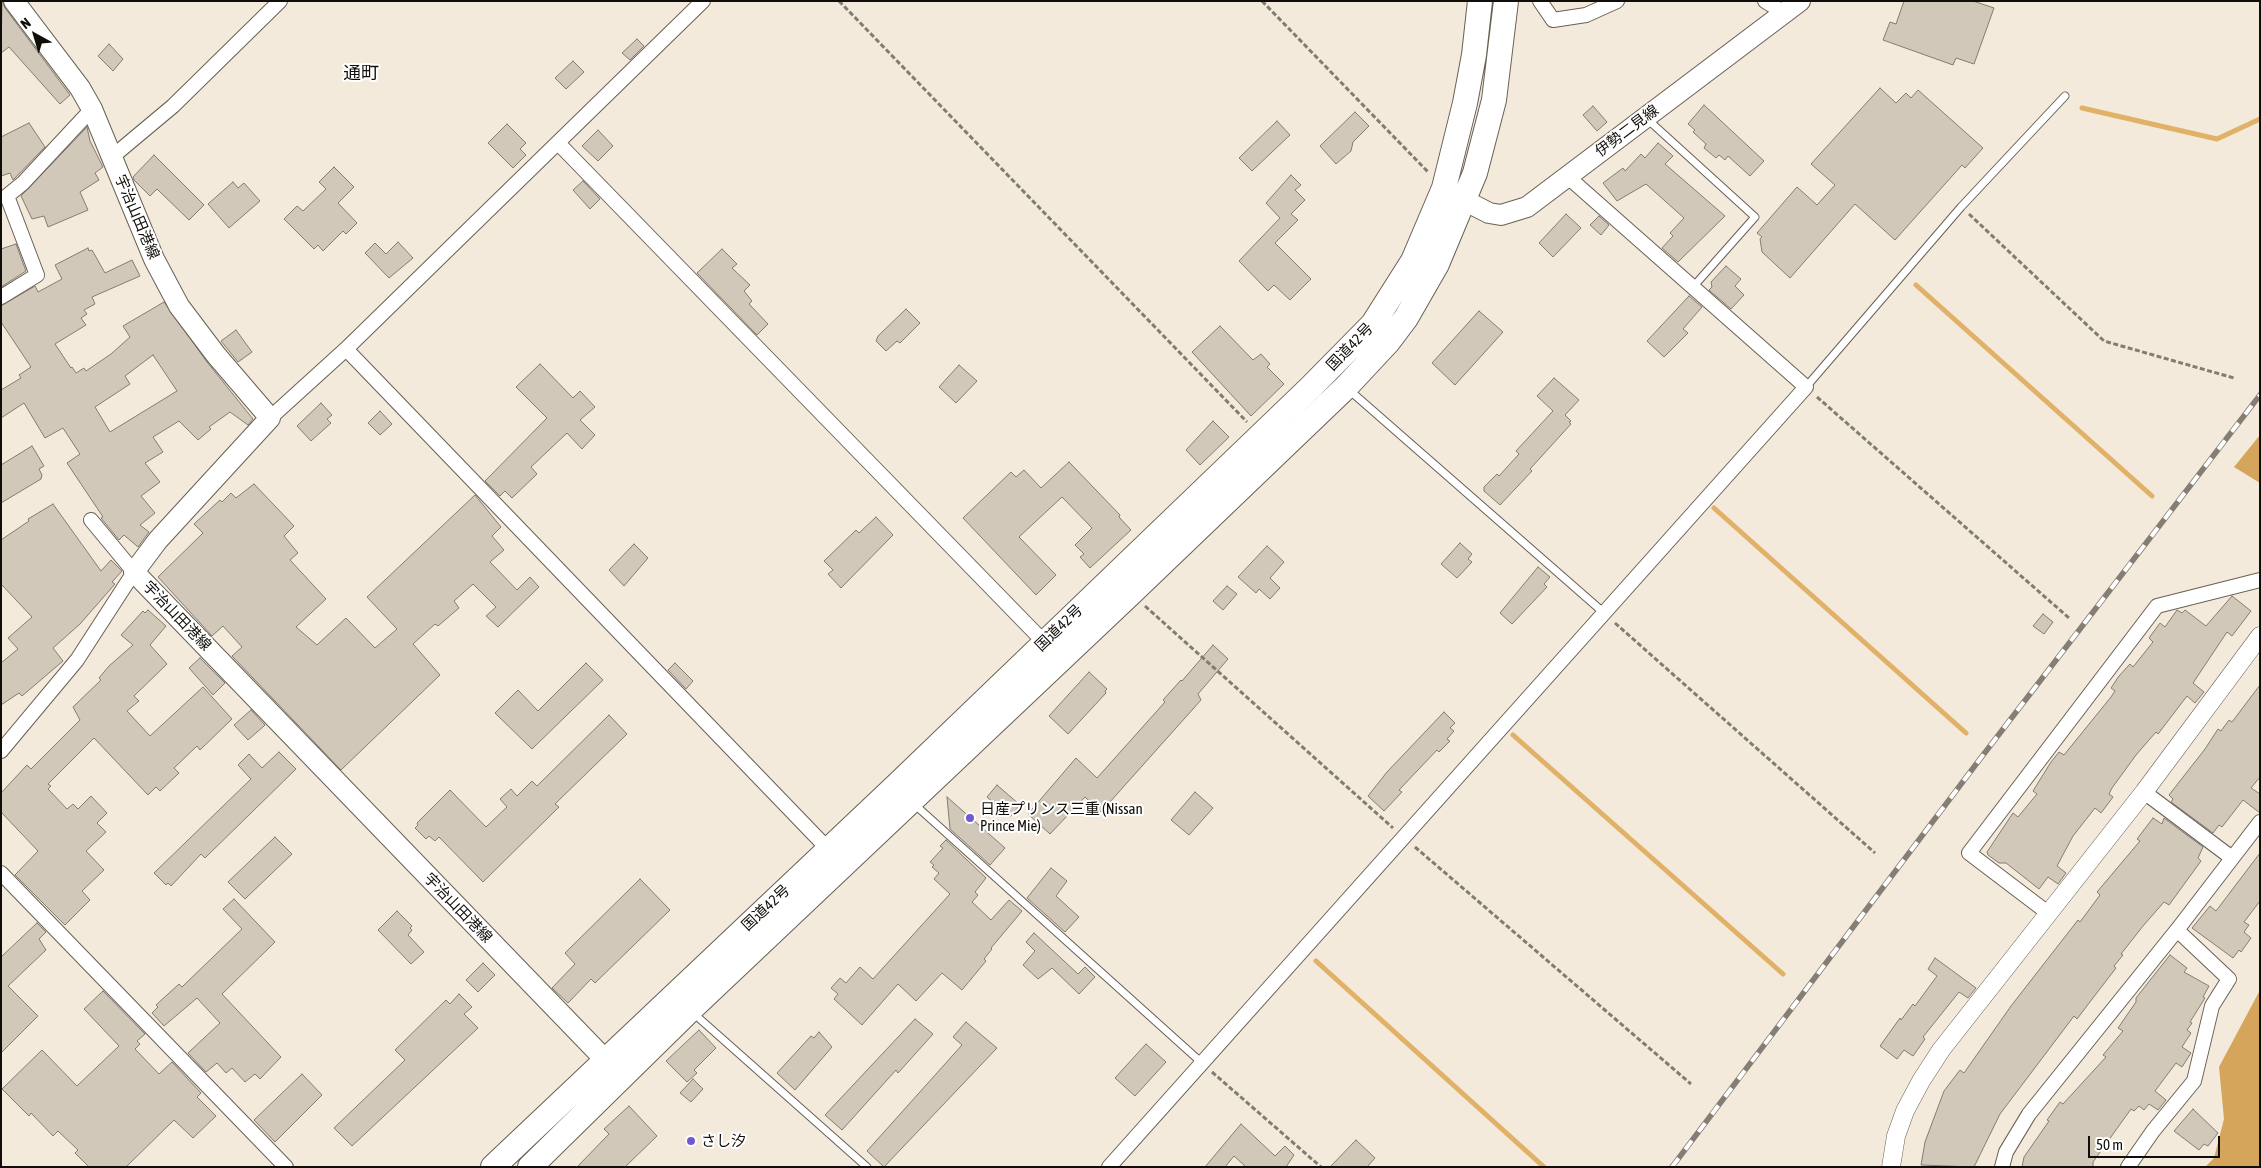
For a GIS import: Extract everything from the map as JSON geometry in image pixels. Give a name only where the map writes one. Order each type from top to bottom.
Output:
[{"type":"highway","name":"国道42号","points":[[493,1167],[828,849],[904,794],[1131,594],[1346,387],[1388,342],[1406,318],[1451,236],[1453,195],[1480,1]]},
{"type":"highway","name":"国道42号","points":[[530,1167],[588,1112],[904,794],[1044,642],[1311,387],[1372,324],[1393,295],[1453,195],[1475,173],[1494,100],[1506,1]]},
{"type":"main road","name":"宇治山田港線","points":[[14,1],[80,88],[92,109],[154,259],[179,306],[216,355],[270,418],[158,540],[134,572],[622,1077]]},
{"type":"main road","name":"伊勢二見線","points":[[1453,195],[1488,213],[1501,215],[1513,213],[1527,207],[1793,7]]},
{"type":"street","points":[[112,157],[179,100],[280,1]]},
{"type":"street","points":[[270,418],[346,349],[703,1]]},
{"type":"street","points":[[1540,1],[1553,20],[1586,15],[1617,1]]},
{"type":"street","points":[[1765,1],[1793,7]]},
{"type":"street","points":[[1,298],[37,275],[7,196],[23,183],[92,109]]},
{"type":"street","points":[[558,143],[1044,642]]},
{"type":"street","points":[[1109,1167],[1806,387],[1568,177]]},
{"type":"street","points":[[346,349],[411,419],[828,849]]},
{"type":"street","points":[[1,751],[77,660],[134,572],[91,520]]},
{"type":"street","points":[[2048,914],[1969,853],[2157,606],[2260,580]]},
{"type":"street","points":[[1891,1167],[1896,1136],[1920,1081],[1942,1050],[2144,792],[2260,636]]},
{"type":"street","points":[[2144,792],[2232,858]]},
{"type":"street","points":[[2002,1167],[2006,1152],[2029,1114],[2178,930],[2260,822]]},
{"type":"street","points":[[1,873],[286,1167]]},
{"type":"street","points":[[2128,1167],[2194,1081],[2212,1006],[2230,979],[2178,930]]},
{"type":"lane","points":[[1806,387],[1961,207],[2065,96]]},
{"type":"lane","points":[[1645,117],[1755,218],[1693,286]]},
{"type":"lane","points":[[1346,387],[1603,612]]},
{"type":"lane","points":[[904,794],[1202,1063]]},
{"type":"lane","points":[[690,1010],[867,1167]]},
{"type":"path","points":[[839,1],[1259,435]]},
{"type":"path","points":[[1262,1],[1453,195]]},
{"type":"path","points":[[1961,207],[2104,341],[2234,378]]},
{"type":"path","points":[[1806,387],[2069,618]]},
{"type":"path","points":[[1131,594],[1402,837],[1691,1084]]},
{"type":"path","points":[[1603,612],[1875,853]]},
{"type":"path","points":[[1202,1063],[1321,1167]]},
{"type":"shaded area","points":[[2260,435],[2260,483],[2234,467]]},
{"type":"shaded area","points":[[2260,990],[2260,1167],[2205,1167],[2214,1158],[2224,1119],[2219,1067]]},
{"type":"building","points":[[2,1],[5,8],[70,95],[60,104],[9,47],[1,53]]},
{"type":"building","points":[[1904,1],[1973,1],[1994,8],[1974,64],[1956,58],[1953,65],[1883,40],[1890,22],[1896,24]]},
{"type":"building","points":[[637,39],[644,46],[630,60],[622,53]]},
{"type":"building","points":[[109,44],[123,59],[113,71],[98,56]]},
{"type":"building","points":[[573,61],[584,72],[566,89],[555,78]]},
{"type":"building","points":[[1880,88],[1896,103],[1906,93],[1911,98],[1918,90],[1983,148],[1965,168],[1962,165],[1895,240],[1855,204],[1790,278],[1762,252],[1760,239],[1762,237],[1757,233],[1797,187],[1817,205],[1835,185],[1811,164]]},
{"type":"building","points":[[1704,105],[1764,161],[1750,176],[1728,156],[1725,160],[1719,155],[1716,158],[1704,148],[1706,144],[1693,132],[1695,130],[1688,124]]},
{"type":"building","points":[[1593,106],[1607,122],[1597,131],[1583,115]]},
{"type":"building","points":[[1355,112],[1369,126],[1353,142],[1351,151],[1336,164],[1320,146]]},
{"type":"building","points":[[1277,121],[1290,135],[1252,171],[1239,158]]},
{"type":"building","points":[[29,123],[45,147],[13,180],[10,173],[1,176],[1,137]]},
{"type":"building","points":[[507,124],[526,143],[520,149],[526,155],[513,168],[488,143]]},
{"type":"building","points":[[87,127],[90,141],[103,167],[95,173],[99,180],[80,192],[88,210],[48,227],[44,216],[32,219],[21,196]]},
{"type":"building","points":[[598,130],[613,146],[598,161],[582,146]]},
{"type":"building","points":[[1658,143],[1673,156],[1665,164],[1725,216],[1678,262],[1662,248],[1673,236],[1670,233],[1684,218],[1646,184],[1617,201],[1603,183],[1623,168],[1625,171],[1641,154],[1645,158]]},
{"type":"building","points":[[154,155],[204,205],[189,220],[157,189],[150,196],[134,180],[133,177]]},
{"type":"building","points":[[334,167],[354,187],[338,203],[357,223],[346,234],[343,231],[323,251],[318,245],[314,249],[284,219],[297,206],[303,211],[326,189],[319,182]]},
{"type":"building","points":[[1291,175],[1301,185],[1295,190],[1305,200],[1291,214],[1298,220],[1275,243],[1311,279],[1290,300],[1274,285],[1268,291],[1239,261],[1280,218],[1266,203]]},
{"type":"building","points":[[583,181],[600,199],[590,209],[573,190]]},
{"type":"building","points":[[233,182],[238,188],[244,183],[260,201],[229,228],[208,204]]},
{"type":"building","points":[[1566,214],[1581,228],[1553,257],[1539,243]]},
{"type":"building","points":[[1599,216],[1609,225],[1601,235],[1590,225]]},
{"type":"building","points":[[398,242],[413,258],[389,278],[365,253],[375,243],[386,254]]},
{"type":"building","points":[[16,244],[26,271],[1,287],[1,249]]},
{"type":"building","points":[[88,248],[89,251],[92,250],[105,273],[132,260],[140,276],[92,297],[95,304],[84,310],[87,314],[81,318],[86,325],[55,344],[76,373],[84,368],[86,371],[111,354],[130,337],[123,326],[164,302],[207,362],[253,419],[248,425],[230,412],[209,427],[211,429],[198,440],[179,421],[153,437],[163,452],[145,463],[160,482],[141,496],[155,513],[140,525],[149,532],[138,547],[124,535],[119,540],[101,518],[103,517],[67,463],[80,454],[63,428],[45,438],[24,403],[1,418],[1,390],[21,378],[19,375],[31,367],[1,322],[1,306],[35,286],[38,292],[62,279],[55,265]],"holes":[[[153,355],[177,391],[110,432],[95,407],[130,384],[125,376]]]},
{"type":"building","points":[[722,249],[737,264],[732,268],[750,285],[744,291],[752,301],[749,304],[768,324],[757,335],[697,273]]},
{"type":"building","points":[[1726,266],[1741,279],[1735,286],[1744,295],[1731,309],[1709,290],[1712,287],[1711,282]]},
{"type":"building","points":[[1689,296],[1702,307],[1683,329],[1688,333],[1664,357],[1647,341]]},
{"type":"building","points":[[906,309],[920,323],[900,343],[897,341],[886,351],[876,341],[878,336]]},
{"type":"building","points":[[1479,311],[1503,332],[1455,385],[1432,363]]},
{"type":"building","points":[[1220,326],[1253,360],[1261,354],[1270,364],[1267,367],[1284,384],[1251,416],[1192,352]]},
{"type":"building","points":[[236,330],[252,352],[238,362],[221,341]]},
{"type":"building","points":[[540,364],[573,398],[580,391],[595,407],[580,420],[595,435],[582,449],[567,433],[531,467],[537,474],[512,498],[505,491],[500,496],[485,481],[547,418],[516,387]]},
{"type":"building","points":[[959,365],[977,381],[956,403],[939,387]]},
{"type":"building","points":[[1554,378],[1579,400],[1565,415],[1571,421],[1569,422],[1571,424],[1530,469],[1532,471],[1500,505],[1484,491],[1484,487],[1497,474],[1499,476],[1519,454],[1516,451],[1553,411],[1537,396]]},
{"type":"building","points":[[321,403],[332,415],[327,419],[331,423],[311,441],[297,426]]},
{"type":"building","points":[[380,411],[392,424],[380,435],[368,423]]},
{"type":"building","points":[[1213,421],[1229,437],[1200,465],[1186,450]]},
{"type":"building","points":[[32,446],[44,466],[39,469],[42,475],[41,479],[1,503],[1,465]]},
{"type":"building","points":[[1069,462],[1120,515],[1119,517],[1131,530],[1090,568],[1080,557],[1084,554],[1075,545],[1092,528],[1062,497],[1019,537],[1056,575],[1036,595],[963,518],[1011,472],[1016,477],[1024,470],[1041,488]]},
{"type":"building","points":[[254,484],[294,526],[284,536],[298,553],[290,560],[326,599],[296,627],[317,645],[346,618],[375,648],[397,629],[367,597],[475,495],[501,527],[492,536],[504,550],[490,562],[517,590],[530,577],[539,587],[498,627],[486,616],[496,607],[473,584],[454,601],[459,608],[438,626],[435,624],[413,644],[440,675],[341,770],[232,656],[242,647],[223,626],[212,636],[158,577],[203,533],[194,524],[220,500],[222,502],[231,493],[236,498]]},
{"type":"building","points":[[53,504],[101,571],[111,560],[122,571],[112,582],[115,584],[80,624],[53,648],[63,661],[22,696],[19,693],[1,705],[1,663],[18,649],[8,638],[32,617],[1,584],[1,540],[29,521],[28,519]]},
{"type":"building","points":[[876,517],[893,535],[841,588],[828,574],[833,570],[824,561],[856,530],[859,533]]},
{"type":"building","points":[[1460,543],[1472,554],[1468,559],[1472,562],[1457,578],[1441,564]]},
{"type":"building","points":[[634,544],[648,558],[624,586],[609,570]]},
{"type":"building","points":[[1267,546],[1284,562],[1270,578],[1280,588],[1270,599],[1259,589],[1256,593],[1238,577]]},
{"type":"building","points":[[1538,567],[1550,577],[1544,584],[1547,587],[1512,624],[1500,613]]},
{"type":"building","points":[[1227,586],[1237,594],[1223,610],[1213,601]]},
{"type":"building","points":[[2232,596],[2251,611],[2232,636],[2227,632],[2193,683],[2204,692],[2195,703],[2187,696],[2158,734],[2156,732],[2136,755],[2112,788],[2109,794],[2113,797],[2101,813],[2095,808],[2073,836],[2057,866],[2066,873],[2058,884],[2048,877],[2039,889],[2006,863],[1999,863],[1988,855],[1987,852],[2013,813],[2018,817],[2037,794],[2033,791],[2051,762],[2059,752],[2064,755],[2111,697],[2115,691],[2111,688],[2119,676],[2130,664],[2133,667],[2153,642],[2149,638],[2160,623],[2165,627],[2177,610],[2182,613],[2185,610],[2206,626]]},
{"type":"building","points":[[148,610],[166,626],[150,645],[167,664],[134,696],[139,701],[127,711],[150,736],[203,687],[232,719],[200,750],[197,746],[174,768],[179,773],[160,791],[156,787],[148,795],[94,738],[48,784],[51,786],[48,789],[67,809],[73,804],[78,809],[91,796],[107,813],[97,823],[106,832],[86,851],[104,870],[82,891],[90,900],[65,925],[15,875],[38,851],[1,812],[1,793],[27,765],[31,769],[80,720],[73,707],[101,680],[99,678],[109,666],[133,645],[121,635],[143,611],[145,613]]},
{"type":"building","points":[[2043,614],[2053,622],[2044,634],[2033,626]]},
{"type":"building","points":[[1213,645],[1228,659],[1198,694],[1201,700],[1101,812],[1085,797],[1050,834],[1028,814],[1076,758],[1097,778],[1165,702],[1163,700]]},
{"type":"building","points":[[200,658],[225,683],[213,695],[189,668]]},
{"type":"building","points":[[586,663],[603,680],[532,749],[495,713],[518,690],[538,711]]},
{"type":"building","points":[[675,663],[693,681],[686,689],[668,670]]},
{"type":"building","points":[[1089,672],[1107,689],[1106,693],[1068,734],[1049,716]]},
{"type":"building","points":[[2260,685],[2260,777],[2251,788],[2260,794],[2260,813],[2243,800],[2222,827],[2219,825],[2213,833],[2171,802],[2173,799],[2169,795],[2218,729],[2221,731],[2229,720],[2232,722]]},
{"type":"building","points":[[251,710],[265,725],[248,740],[234,725]]},
{"type":"building","points":[[1444,712],[1455,723],[1450,728],[1454,731],[1447,739],[1450,741],[1439,752],[1437,750],[1399,790],[1402,792],[1384,811],[1368,796],[1387,772]]},
{"type":"building","points":[[609,715],[627,734],[555,804],[559,807],[483,882],[439,837],[435,841],[429,836],[426,839],[415,828],[418,825],[417,823],[450,790],[486,827],[507,807],[500,799],[511,789],[517,796],[532,781],[537,786]]},
{"type":"building","points":[[279,752],[296,769],[205,858],[201,854],[171,886],[168,883],[166,885],[154,873],[251,779],[238,765],[249,754],[262,768]]},
{"type":"building","points":[[997,785],[1020,805],[1010,817],[987,797]]},
{"type":"building","points":[[1195,792],[1213,808],[1189,835],[1171,820]]},
{"type":"building","points":[[947,797],[1005,848],[990,865],[950,829]]},
{"type":"building","points":[[2153,818],[2162,824],[2164,818],[2203,847],[2198,858],[2201,861],[2169,905],[2164,902],[2143,926],[2121,954],[2123,955],[2114,966],[2116,968],[2077,1019],[2074,1016],[2000,1114],[1974,1167],[1921,1165],[1925,1142],[1944,1091],[1960,1070],[1964,1073],[2011,1006],[2078,920],[2080,922],[2100,895],[2097,892],[2140,841],[2137,839]]},
{"type":"building","points":[[275,837],[292,854],[245,899],[228,882]]},
{"type":"building","points":[[946,840],[986,878],[975,892],[978,895],[972,902],[991,920],[1009,900],[1022,911],[991,948],[984,959],[986,961],[962,990],[942,973],[916,1001],[898,984],[862,1025],[834,999],[838,994],[831,988],[840,978],[846,983],[860,967],[873,979],[950,894],[934,879],[939,873],[932,867],[934,865],[930,862],[943,848],[940,846]]},
{"type":"building","points":[[2260,853],[2260,901],[2244,922],[2249,925],[2244,932],[2251,938],[2241,952],[2239,950],[2233,958],[2192,928],[2210,906],[2216,911]]},
{"type":"building","points":[[1051,868],[1067,881],[1056,896],[1079,917],[1065,932],[1027,898]]},
{"type":"building","points":[[640,879],[670,910],[595,983],[591,979],[568,1003],[552,988],[575,964],[565,953]]},
{"type":"building","points":[[234,899],[275,942],[222,994],[281,1057],[260,1079],[255,1074],[245,1082],[232,1068],[226,1073],[217,1063],[206,1072],[188,1053],[220,1023],[197,998],[164,1026],[152,1013],[158,1007],[156,1005],[179,984],[182,987],[242,929],[223,909]]},
{"type":"building","points":[[397,911],[412,926],[410,928],[412,930],[408,935],[424,952],[411,964],[378,930]]},
{"type":"building","points":[[37,923],[46,932],[39,939],[46,950],[8,986],[38,1016],[1,1053],[1,957]]},
{"type":"building","points":[[1034,933],[1078,974],[1085,967],[1095,977],[1079,994],[1052,968],[1038,979],[1023,965],[1035,951],[1026,942]]},
{"type":"building","points":[[2170,955],[2187,968],[2184,972],[2209,986],[2203,997],[2205,998],[2190,1022],[2192,1023],[2187,1030],[2191,1033],[2182,1047],[2191,1053],[2182,1067],[2176,1063],[2155,1091],[2166,1100],[2158,1110],[2149,1104],[2144,1110],[2139,1106],[2134,1111],[2131,1109],[2093,1162],[2093,1167],[2022,1167],[2024,1157],[2049,1121],[2047,1120],[2060,1102],[2063,1104],[2106,1057],[2103,1055],[2123,1031],[2118,1028],[2136,1002],[2136,998]]},
{"type":"building","points":[[1935,958],[1976,988],[1968,998],[1959,992],[1923,1037],[1925,1039],[1913,1056],[1904,1050],[1897,1059],[1880,1046],[1900,1018],[1901,1020],[1913,1004],[1915,1006],[1937,976],[1928,969]]},
{"type":"building","points":[[483,963],[495,975],[478,992],[466,980]]},
{"type":"building","points":[[103,991],[145,1034],[137,1041],[140,1044],[135,1049],[159,1074],[172,1062],[201,1093],[197,1097],[216,1116],[193,1138],[174,1120],[126,1167],[89,1167],[75,1153],[78,1150],[58,1131],[53,1136],[31,1113],[29,1116],[2,1089],[42,1050],[77,1086],[119,1046],[84,1009]]},
{"type":"building","points":[[459,994],[472,1007],[464,1014],[478,1028],[352,1146],[334,1128],[405,1060],[395,1050],[446,1000],[450,1004]]},
{"type":"building","points":[[915,1019],[933,1034],[898,1073],[896,1070],[842,1130],[825,1115]]},
{"type":"building","points":[[966,1022],[997,1048],[884,1167],[867,1151],[962,1045],[953,1037]]},
{"type":"building","points":[[699,1030],[716,1048],[694,1070],[697,1073],[687,1082],[666,1061]]},
{"type":"building","points":[[819,1032],[832,1047],[795,1090],[777,1073],[811,1036],[814,1038]]},
{"type":"building","points":[[1146,1044],[1166,1062],[1135,1096],[1115,1078]]},
{"type":"building","points":[[302,1074],[322,1095],[275,1142],[254,1120]]},
{"type":"building","points":[[693,1079],[703,1089],[691,1102],[680,1093]]},
{"type":"building","points":[[629,1106],[657,1136],[625,1167],[577,1167],[609,1134],[604,1129]]},
{"type":"building","points":[[2193,1109],[2218,1133],[2208,1146],[2204,1144],[2199,1150],[2174,1131]]},
{"type":"building","points":[[1241,1124],[1275,1156],[1285,1146],[1294,1155],[1286,1167],[1246,1167],[1234,1156],[1225,1167],[1205,1167]]},
{"type":"building","points":[[1356,1140],[1375,1158],[1367,1167],[1330,1167]]},
{"type":"waterway","points":[[2082,108],[2217,139],[2260,119]]},
{"type":"waterway","points":[[1916,285],[2152,496]]},
{"type":"waterway","points":[[1714,508],[1966,733]]},
{"type":"waterway","points":[[1513,735],[1783,974]]},
{"type":"waterway","points":[[1316,961],[1544,1167]]},
{"type":"railway","points":[[1672,1167],[1980,759],[2260,395]]},
{"type":"place","name":"日産プリンス三重 (Nissan Prince Mie)","points":[[970,818]]},
{"type":"place","name":"さし汐","points":[[691,1141]]},
{"type":"district","name":"通町","points":[[361,73]]}]
